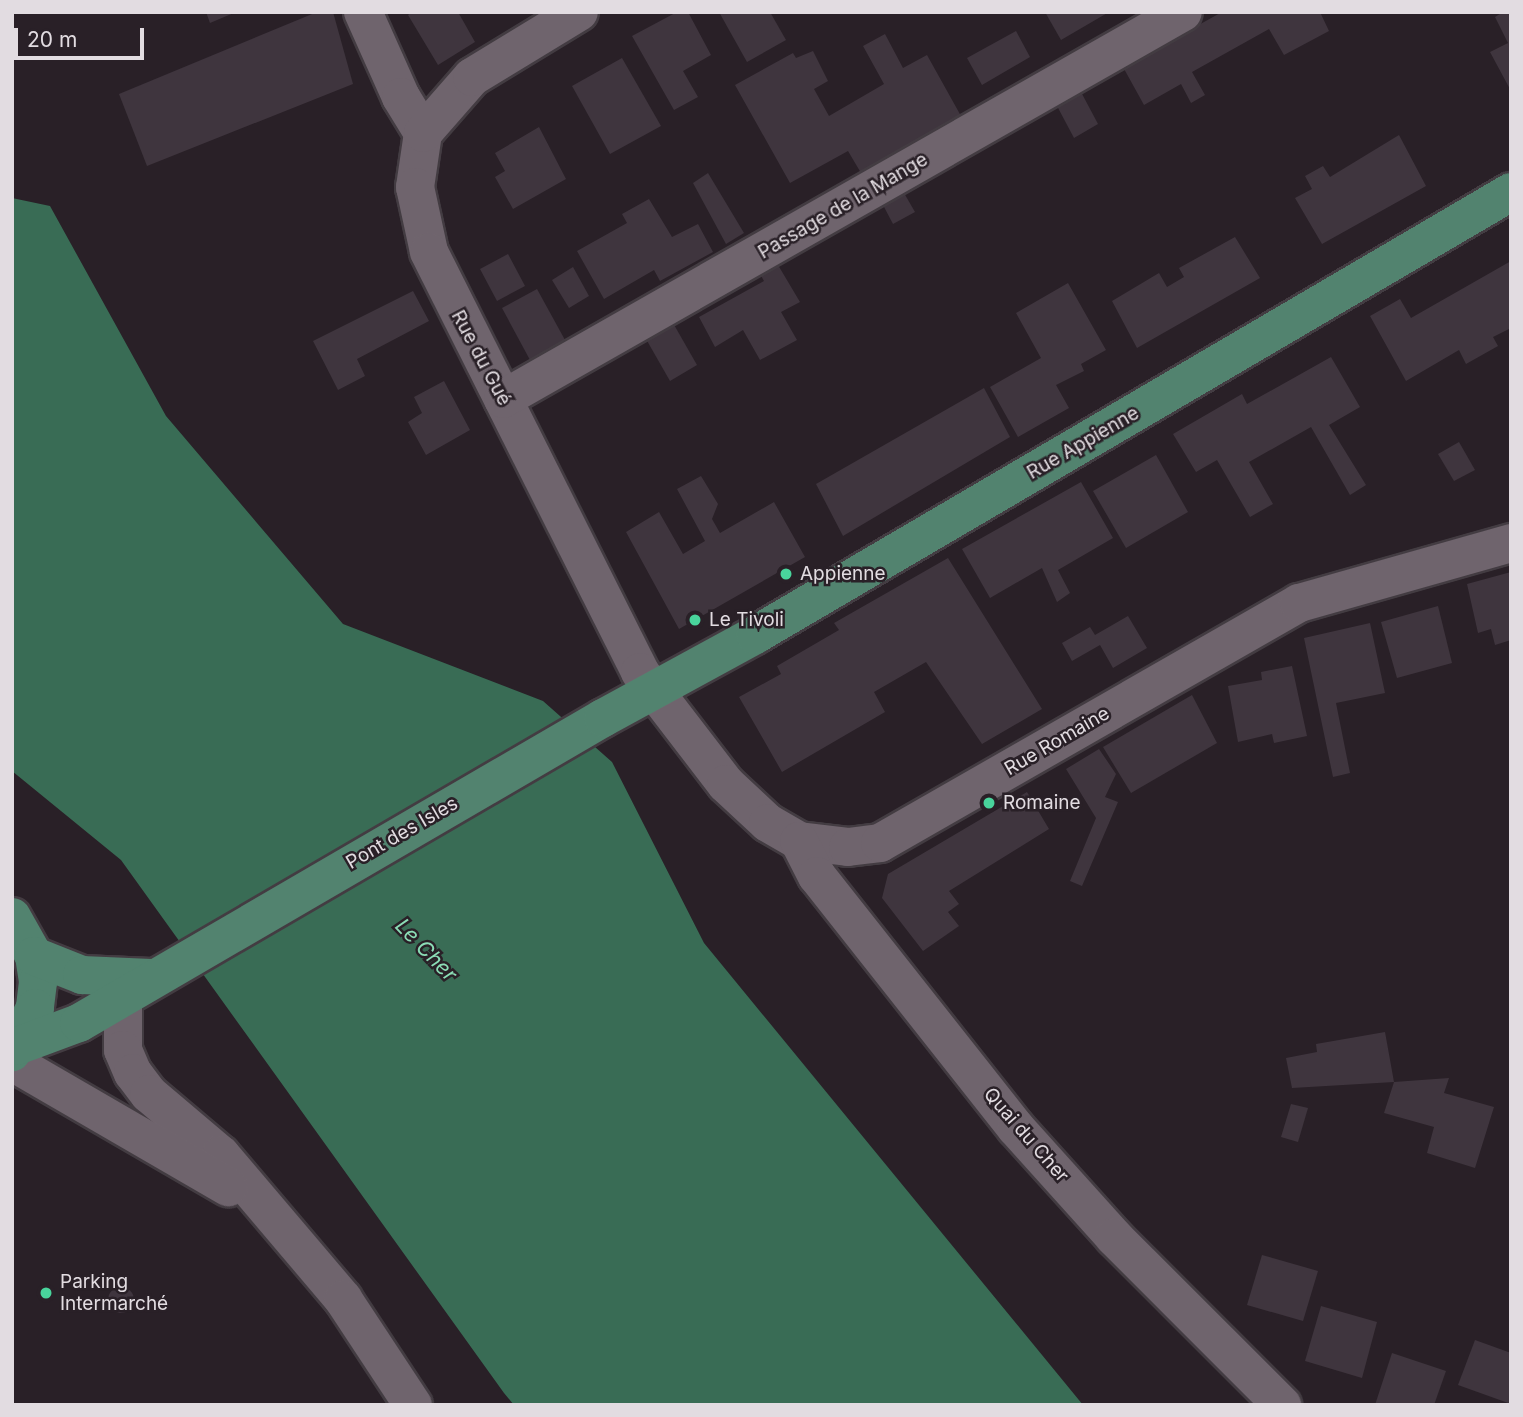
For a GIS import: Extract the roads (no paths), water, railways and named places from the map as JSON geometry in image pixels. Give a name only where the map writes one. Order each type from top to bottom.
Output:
[{"type":"main road","name":"Rue Appienne","points":[[653,690],[755,635],[1511,192]]},
{"type":"main road","name":"Pont des Isles","points":[[14,1053],[79,1023],[653,690]]},
{"type":"main road","points":[[12,918],[34,957],[35,1008],[14,1053]]},
{"type":"main road","points":[[34,957],[82,975],[137,988]]},
{"type":"street","points":[[363,12],[401,97],[423,133],[472,77],[579,12]]},
{"type":"street","name":"Passage de la Mange","points":[[503,399],[1183,12]]},
{"type":"street","name":"Rue du Gué","points":[[423,133],[415,187],[429,252],[653,690]]},
{"type":"street","name":"Rue Romaine","points":[[653,690],[726,784],[768,823],[799,841],[848,847],[880,843],[1299,603],[1511,543]]},
{"type":"street","name":"Quai du Cher","points":[[799,841],[817,876],[1016,1128],[1114,1237],[1282,1405]]},
{"type":"street","points":[[137,988],[123,1049],[133,1073],[149,1094],[221,1155],[343,1298],[413,1405]]},
{"type":"street","points":[[14,1053],[272,1216]]},
{"type":"water","name":"Le Cher","points":[[12,198],[50,206],[166,416],[343,624],[543,701],[612,762],[704,943],[1083,1405],[514,1405],[121,860],[12,771]]},
{"type":"place","name":"Appienne","points":[[786,574]]},
{"type":"place","name":"Le Tivoli","points":[[695,620]]},
{"type":"place","name":"Romaine","points":[[989,803]]},
{"type":"place","name":"Parking Intermarché","points":[[46,1293]]}]
